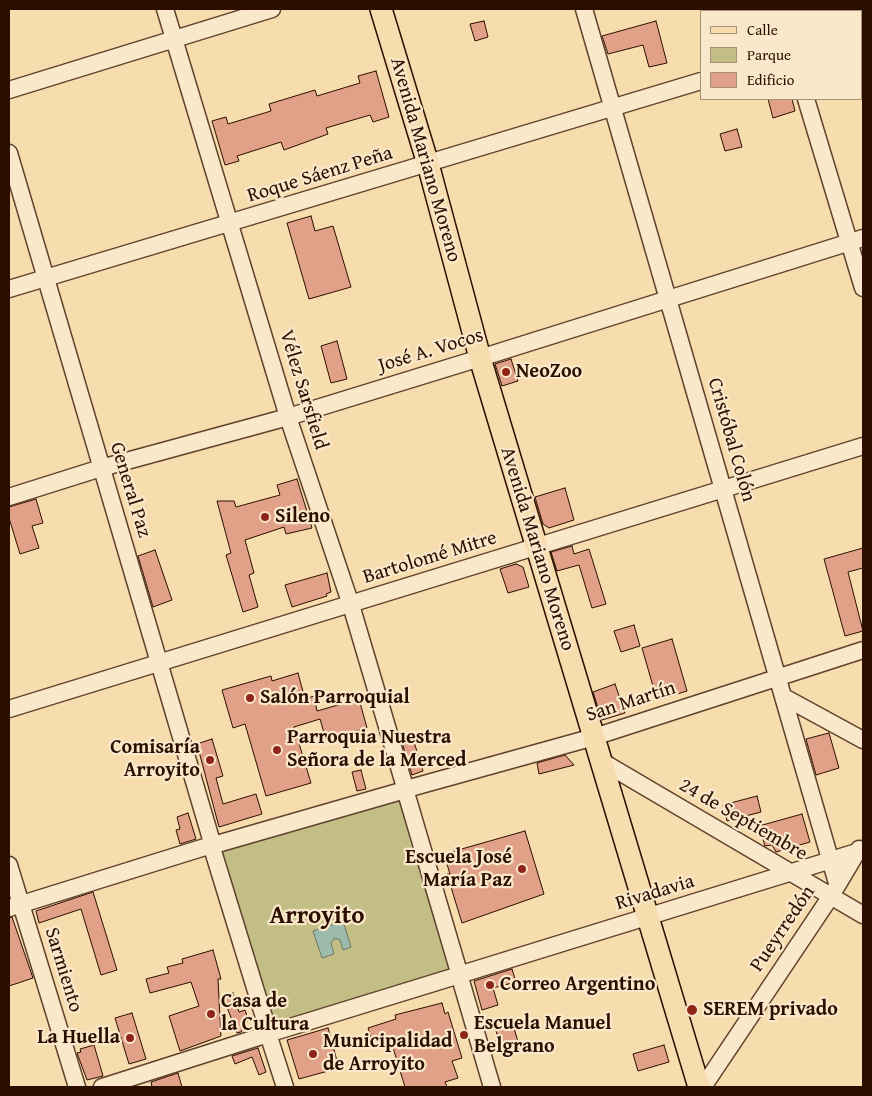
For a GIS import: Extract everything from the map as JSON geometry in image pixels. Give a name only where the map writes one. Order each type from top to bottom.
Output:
[{"type":"main road","name":"Avenida Mariano Moreno","points":[[381,9],[428,164],[480,358],[536,547],[701,1087]]},
{"type":"street","name":"Vélez Sarsfield","points":[[165,9],[288,416],[351,605],[492,1087]]},
{"type":"street","points":[[9,90],[272,9]]},
{"type":"street","name":"Cristóbal Colón","points":[[584,9],[831,860],[834,890]]},
{"type":"street","name":"Roque Sáenz Peña","points":[[9,289],[230,224],[700,80]]},
{"type":"street","points":[[806,100],[856,240],[863,288]]},
{"type":"street","name":"General Paz","points":[[9,153],[285,1087]]},
{"type":"street","name":"José A. Vocos","points":[[9,497],[101,468],[288,416],[480,358],[856,240]]},
{"type":"street","name":"Bartolomé Mitre","points":[[9,709],[863,446]]},
{"type":"street","name":"San Martín","points":[[15,906],[212,845],[594,737],[863,650]]},
{"type":"street","points":[[784,697],[863,740]]},
{"type":"street","name":"24 de Septiembre","points":[[601,762],[791,873],[834,890],[863,915]]},
{"type":"street","name":"Rivadavia","points":[[102,1087],[791,873],[860,848]]},
{"type":"street","name":"Pueyrredón","points":[[701,1087],[834,890],[860,848]]},
{"type":"street","name":"Sarmiento","points":[[9,865],[15,906],[77,1087]]},
{"type":"green space","points":[[397,797],[403,800],[454,968],[449,975],[269,1025],[220,847]]},
{"type":"shaded area","points":[[343,921],[351,947],[343,950],[340,940],[335,938],[331,943],[334,954],[322,958],[313,931]]},
{"type":"building","points":[[484,21],[488,37],[475,41],[470,24]]},
{"type":"building","points":[[656,21],[667,63],[649,67],[643,45],[608,54],[602,36]]},
{"type":"building","points":[[376,71],[389,117],[373,122],[370,115],[326,128],[328,134],[284,150],[281,142],[237,156],[239,161],[225,165],[212,121],[226,117],[228,124],[271,111],[269,104],[315,90],[317,96],[360,83],[358,76]]},
{"type":"building","points":[[768,100],[792,100],[795,111],[773,118]]},
{"type":"building","points":[[737,129],[742,147],[725,151],[720,134]]},
{"type":"building","points":[[311,216],[315,231],[333,226],[351,287],[309,299],[287,223]]},
{"type":"building","points":[[337,341],[347,379],[331,383],[321,346]]},
{"type":"building","name":"NeoZoo","points":[[511,359],[518,381],[502,386],[495,364]]},
{"type":"building","name":"Sileno","points":[[297,479],[312,528],[286,534],[284,527],[245,540],[254,573],[249,575],[258,607],[243,612],[226,555],[231,553],[217,501],[234,501],[236,507],[280,495],[277,485]]},
{"type":"building","points":[[565,488],[574,520],[549,528],[543,524],[535,497]]},
{"type":"building","points":[[36,499],[43,523],[32,526],[39,548],[20,554],[9,518],[9,507]]},
{"type":"building","points":[[572,546],[574,554],[589,549],[606,604],[592,608],[579,565],[557,571],[551,552]]},
{"type":"building","points":[[863,548],[863,568],[848,572],[863,631],[845,636],[824,559]]},
{"type":"building","points":[[155,550],[172,600],[153,607],[138,556]]},
{"type":"building","points":[[516,564],[523,567],[529,587],[508,593],[500,569]]},
{"type":"building","points":[[327,573],[331,592],[326,594],[327,596],[292,607],[285,585]]},
{"type":"building","points":[[634,625],[640,646],[621,652],[614,631]]},
{"type":"building","points":[[672,639],[687,691],[657,700],[642,648]]},
{"type":"building","points":[[298,673],[305,699],[314,696],[317,711],[359,699],[367,728],[326,740],[320,719],[294,727],[311,783],[266,796],[245,724],[233,728],[222,690],[271,676],[272,681]]},
{"type":"building","points":[[615,684],[625,713],[602,720],[593,692]]},
{"type":"building","points":[[411,732],[423,771],[412,775],[400,736]]},
{"type":"building","points":[[829,733],[839,768],[816,775],[806,739]]},
{"type":"building","points":[[212,739],[223,776],[216,778],[223,804],[256,794],[262,814],[219,827],[197,744]]},
{"type":"building","points":[[565,755],[574,765],[539,774],[537,763]]},
{"type":"building","points":[[361,770],[366,789],[357,791],[352,772]]},
{"type":"building","points":[[757,796],[761,812],[727,821],[723,805]]},
{"type":"building","points":[[188,813],[196,839],[180,844],[176,830],[180,829],[177,817]]},
{"type":"building","points":[[802,814],[810,842],[776,852],[772,845],[765,846],[759,826]]},
{"type":"building","points":[[525,831],[544,894],[462,923],[447,874],[450,874],[444,854]]},
{"type":"building","points":[[93,892],[117,970],[101,975],[81,909],[39,923],[36,911]]},
{"type":"building","points":[[12,917],[33,978],[9,986],[9,918]]},
{"type":"building","name":"Casa de la Cultura","points":[[213,950],[221,979],[218,979],[221,1036],[180,1051],[169,1016],[199,1006],[191,982],[150,993],[146,979],[169,973],[167,967],[183,963],[182,959]]},
{"type":"building","name":"Correo Argentino","points":[[512,969],[516,982],[493,988],[498,1005],[482,1010],[474,981]]},
{"type":"building","points":[[233,993],[239,1012],[245,1010],[247,1016],[247,1022],[241,1032],[237,1033],[223,997]]},
{"type":"building","points":[[442,1003],[445,1014],[448,1012],[462,1058],[452,1061],[458,1078],[445,1082],[447,1087],[405,1087],[391,1041],[374,1046],[368,1028],[396,1019],[395,1015]]},
{"type":"building","name":"La Huella","points":[[132,1013],[146,1059],[129,1064],[115,1018]]},
{"type":"building","points":[[512,1021],[520,1049],[503,1054],[502,1051],[496,1052],[491,1048],[498,1038],[495,1027]]},
{"type":"building","name":"Municipalidad de Arroyito","points":[[328,1028],[339,1068],[299,1079],[287,1040]]},
{"type":"building","points":[[94,1045],[103,1076],[87,1080],[77,1053],[81,1052],[80,1049]]},
{"type":"building","points":[[664,1045],[669,1062],[638,1071],[633,1054]]},
{"type":"building","points":[[258,1048],[266,1072],[259,1075],[252,1057],[235,1064],[232,1056]]},
{"type":"building","points":[[178,1073],[182,1087],[152,1087],[151,1082]]},
{"type":"place","name":"NeoZoo","points":[[506,372]]},
{"type":"place","name":"Sileno","points":[[265,517]]},
{"type":"place","name":"Salón Parroquial","points":[[250,698]]},
{"type":"place","name":"Parroquia Nuestra Señora de la Merced","points":[[277,750]]},
{"type":"place","name":"Comisaría Arroyito","points":[[210,760]]},
{"type":"place","name":"Escuela José María Paz","points":[[522,869]]},
{"type":"place","name":"Correo Argentino","points":[[490,985]]},
{"type":"place","name":"SEREM privado","points":[[692,1010]]},
{"type":"place","name":"Casa de la Cultura","points":[[211,1014]]},
{"type":"place","name":"Escuela Manuel Belgrano","points":[[464,1035]]},
{"type":"place","name":"La Huella","points":[[130,1038]]},
{"type":"place","name":"Municipalidad de Arroyito","points":[[313,1054]]},
{"type":"district","name":"Arroyito","points":[[317,917]]}]
